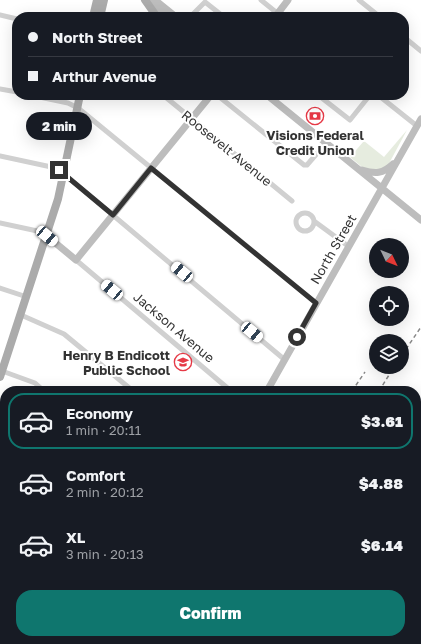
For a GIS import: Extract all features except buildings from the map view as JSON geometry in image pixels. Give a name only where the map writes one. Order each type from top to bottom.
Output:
[{"type":"main road","points":[[90,0],[96,4]]},
{"type":"main road","points":[[101,12],[104,0]]},
{"type":"main road","points":[[145,0],[153,12]]},
{"type":"main road","points":[[1,374],[3,360],[21,315],[47,236],[64,174],[79,100]]},
{"type":"street","points":[[145,0],[161,12]]},
{"type":"street","points":[[155,0],[170,12]]},
{"type":"street","points":[[261,0],[274,12]]},
{"type":"street","points":[[280,12],[288,0]]},
{"type":"street","points":[[359,0],[374,12]]},
{"type":"street","points":[[195,12],[205,2],[218,12]]},
{"type":"street","points":[[0,15],[12,18]]},
{"type":"street","points":[[409,41],[421,51]]},
{"type":"street","points":[[0,89],[12,91]]},
{"type":"street","points":[[54,100],[68,103],[78,108],[316,303]]},
{"type":"street","name":"Roosevelt Avenue","points":[[169,100],[292,201]]},
{"type":"street","points":[[76,260],[207,100]]},
{"type":"street","points":[[223,100],[304,165],[307,165],[326,143]]},
{"type":"street","points":[[273,100],[421,220]]},
{"type":"street","points":[[324,100],[350,120],[366,100]]},
{"type":"street","points":[[384,100],[417,126]]},
{"type":"street","name":"North Street","points":[[270,386],[421,119]]},
{"type":"street","points":[[0,156],[56,168],[285,360]]},
{"type":"street","points":[[359,170],[378,173],[388,169],[398,159]]},
{"type":"street","points":[[314,221],[348,246]]},
{"type":"street","name":"Jackson Avenue","points":[[0,223],[42,232],[225,386]]},
{"type":"street","points":[[0,288],[27,297]]},
{"type":"street","points":[[21,315],[64,334],[127,386]]},
{"type":"street","points":[[1,374],[38,386]]},
{"type":"shaded area","points":[[407,130],[386,169],[368,172],[350,157],[364,141],[384,157]]},
{"type":"railway","points":[[409,345],[421,327]]},
{"type":"railway","points":[[355,386],[365,372]]},
{"type":"railway","points":[[382,386],[390,374]]},
{"type":"place","name":"Visions Federal Credit Union","points":[[315,116]]},
{"type":"place","name":"Henry B Endicott Public School","points":[[183,362]]},
{"type":"route","points":[[59,170],[113,215],[151,168],[316,303],[297,337]]}]
